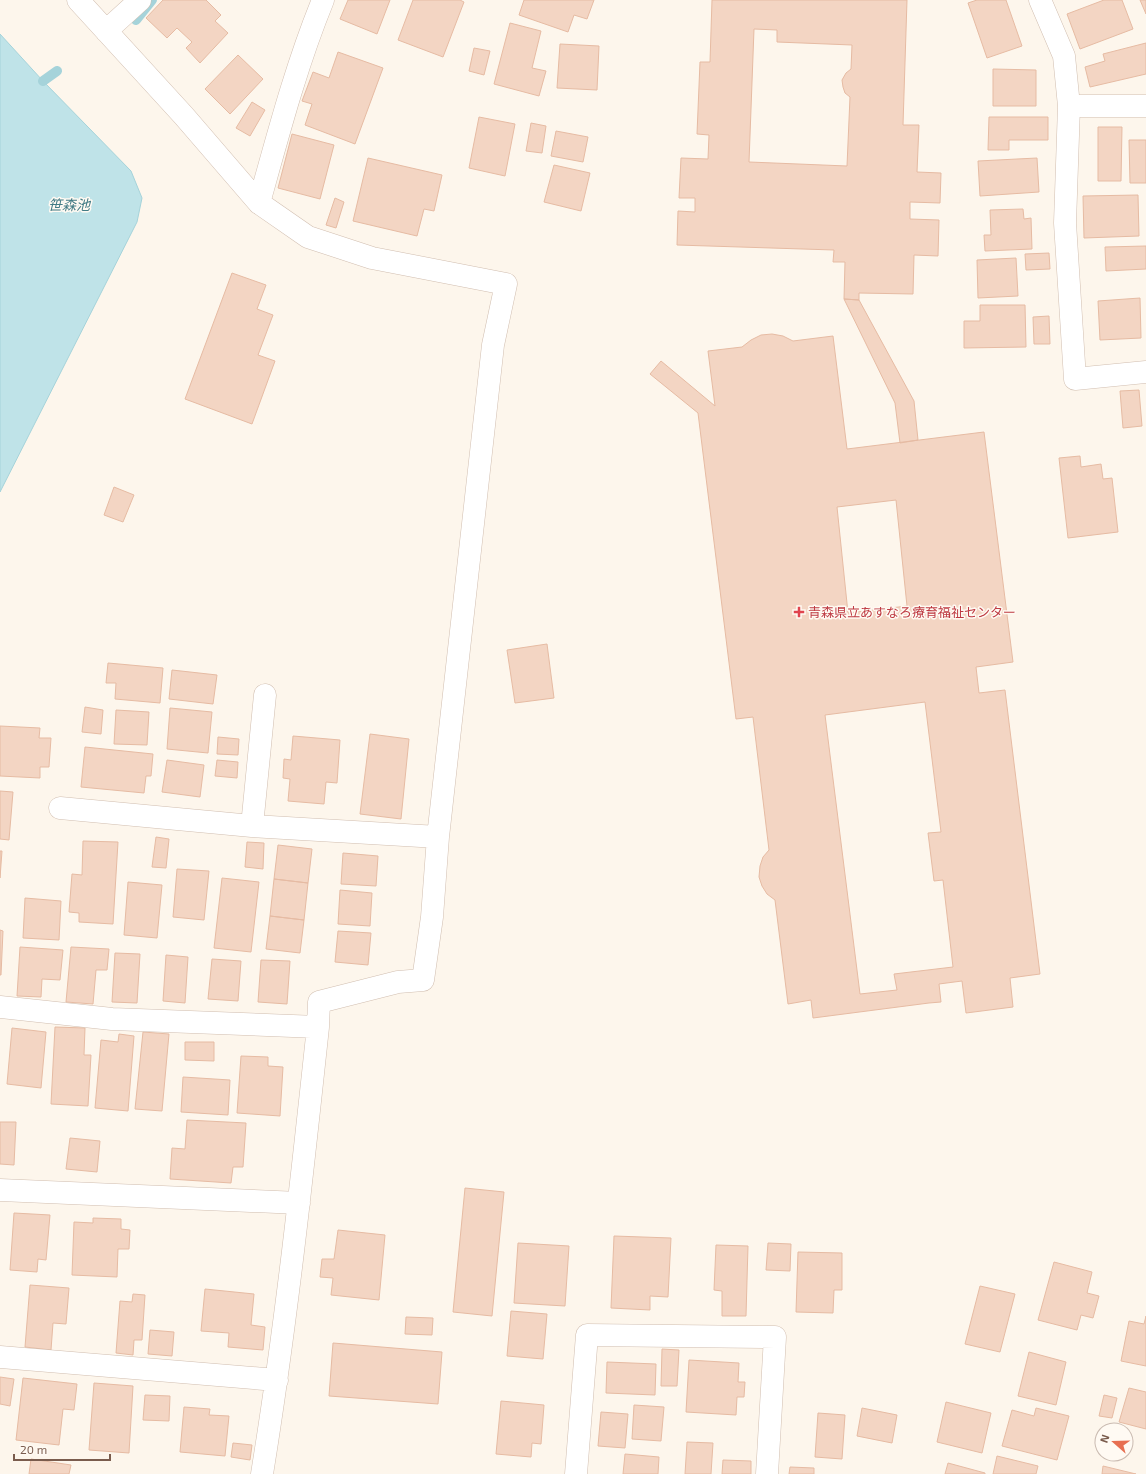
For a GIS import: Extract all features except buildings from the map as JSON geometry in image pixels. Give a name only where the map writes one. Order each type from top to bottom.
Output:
[{"type":"street","points":[[78,0],[184,116],[259,203],[308,237],[372,258],[506,284],[492,345],[438,837],[432,917],[423,980],[398,982],[319,1002],[318,1027],[299,1203],[277,1380],[262,1474]]},
{"type":"street","points":[[106,31],[140,0]]},
{"type":"street","points":[[259,203],[290,94],[323,0]]},
{"type":"street","points":[[1040,0],[1064,56],[1070,106],[1066,223],[1075,379],[1146,372]]},
{"type":"street","points":[[1070,106],[1146,106]]},
{"type":"street","points":[[252,826],[265,695]]},
{"type":"street","points":[[60,808],[252,826],[438,837]]},
{"type":"street","points":[[0,1007],[112,1019],[318,1027]]},
{"type":"street","points":[[0,1190],[299,1203]]},
{"type":"street","points":[[576,1474],[587,1335],[595,1335],[775,1337],[767,1474]]},
{"type":"street","points":[[0,1357],[277,1380]]},
{"type":"water","name":"笹森池","points":[[0,34],[43,81],[131,171],[142,198],[137,222],[0,492]]},
{"type":"waterway","points":[[136,20],[152,0]]},
{"type":"waterway","points":[[43,81],[57,71]]},
{"type":"place","name":"青森県立あすなろ療育福祉センター","points":[[799,612]]}]
